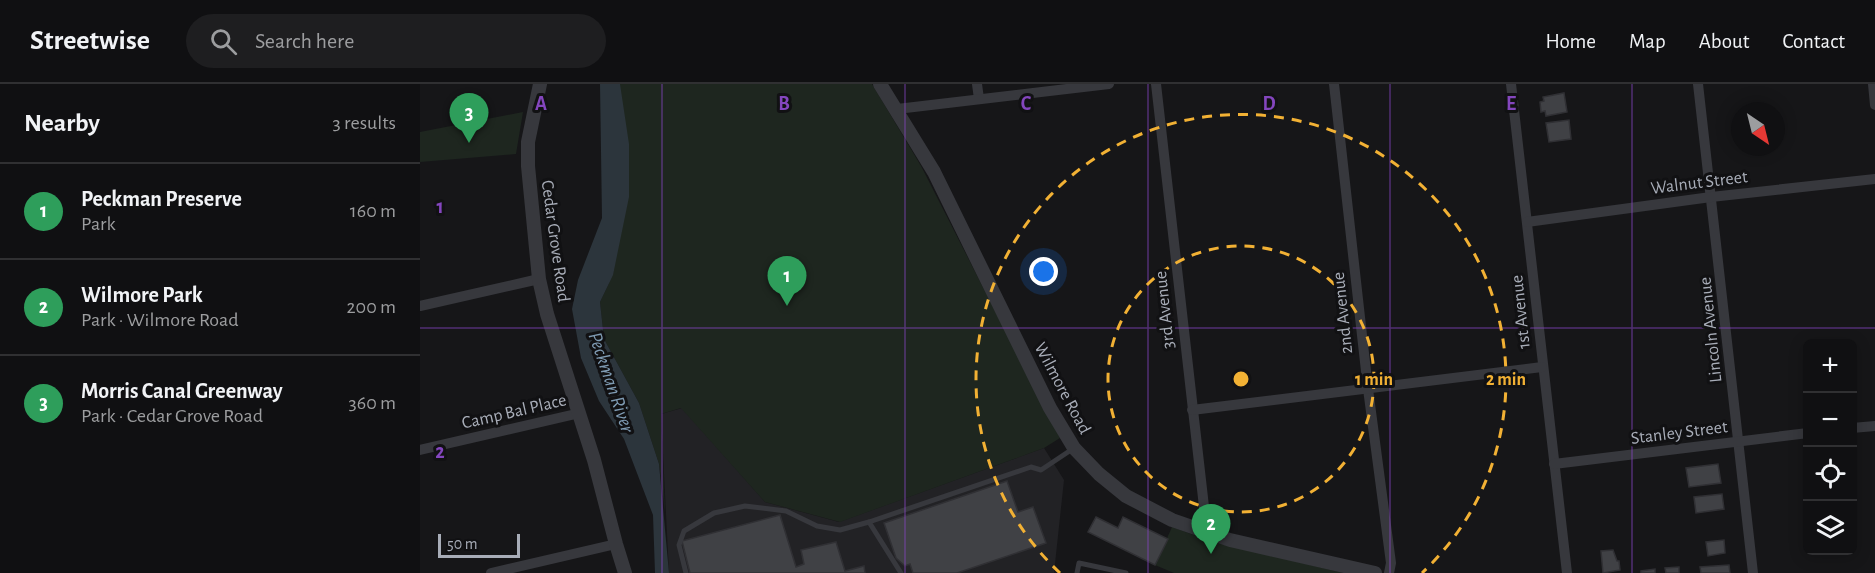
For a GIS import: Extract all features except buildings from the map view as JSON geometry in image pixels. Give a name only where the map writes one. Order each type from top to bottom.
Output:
[{"type":"street","name":"Cedar Grove Road","points":[[540,84],[528,142],[528,166],[539,279],[557,347],[580,413],[626,573]]},
{"type":"street","name":"Wilmore Road","points":[[880,84],[934,172],[1050,408],[1074,448],[1099,474],[1126,496],[1172,520],[1207,532],[1375,573]]},
{"type":"street","points":[[977,84],[979,99]]},
{"type":"street","points":[[897,109],[1109,84]]},
{"type":"street","name":"3rd Avenue","points":[[1156,84],[1207,532]]},
{"type":"street","name":"2nd Avenue","points":[[1334,84],[1368,389],[1391,563],[1389,573]]},
{"type":"street","name":"1st Avenue","points":[[1511,84],[1567,573]]},
{"type":"street","name":"Lincoln Avenue","points":[[1698,84],[1753,573]]},
{"type":"street","points":[[1873,84],[1875,105]]},
{"type":"street","name":"Walnut Street","points":[[1527,222],[1711,197],[1875,179]]},
{"type":"street","points":[[420,306],[539,279]]},
{"type":"street","points":[[1192,410],[1542,367]]},
{"type":"street","name":"Camp Bal Place","points":[[420,450],[580,413]]},
{"type":"street","points":[[1857,428],[1875,426]]},
{"type":"street","name":"Stanley Street","points":[[1554,464],[1803,434]]},
{"type":"street","points":[[491,573],[616,544]]},
{"type":"lane","points":[[686,573],[679,545],[684,531],[714,513],[745,506],[763,507],[786,511],[817,526],[840,530],[1031,467],[1041,470],[1074,448]]},
{"type":"lane","points":[[869,522],[901,573]]},
{"type":"lane","points":[[1077,573],[1079,563],[1126,573]]},
{"type":"shaded area","points":[[620,84],[872,84],[921,166],[1060,438],[1044,448],[840,522],[765,502],[681,408],[661,414],[665,513],[659,464],[639,403],[604,339],[600,302],[609,283]]},
{"type":"shaded area","points":[[523,112],[516,154],[420,162],[420,132]]},
{"type":"shaded area","points":[[682,408],[765,502],[839,522],[1044,448],[1064,480],[1054,573],[669,573],[661,414]]},
{"type":"shaded area","points":[[1172,527],[1213,542],[1344,573],[1174,573],[1155,565]]},
{"type":"water","name":"Peckman River","points":[[600,84],[620,84],[629,144],[629,197],[613,275],[600,302],[604,339],[639,403],[659,464],[669,573],[655,573],[653,515],[624,439],[599,401],[581,358],[572,309],[578,280],[602,218]]},
{"type":"place","name":"Morris Canal Greenway","points":[[469,143]]},
{"type":"place","name":"Peckman Preserve","points":[[787,306]]},
{"type":"place","name":"Wilmore Park","points":[[1211,554]]}]
